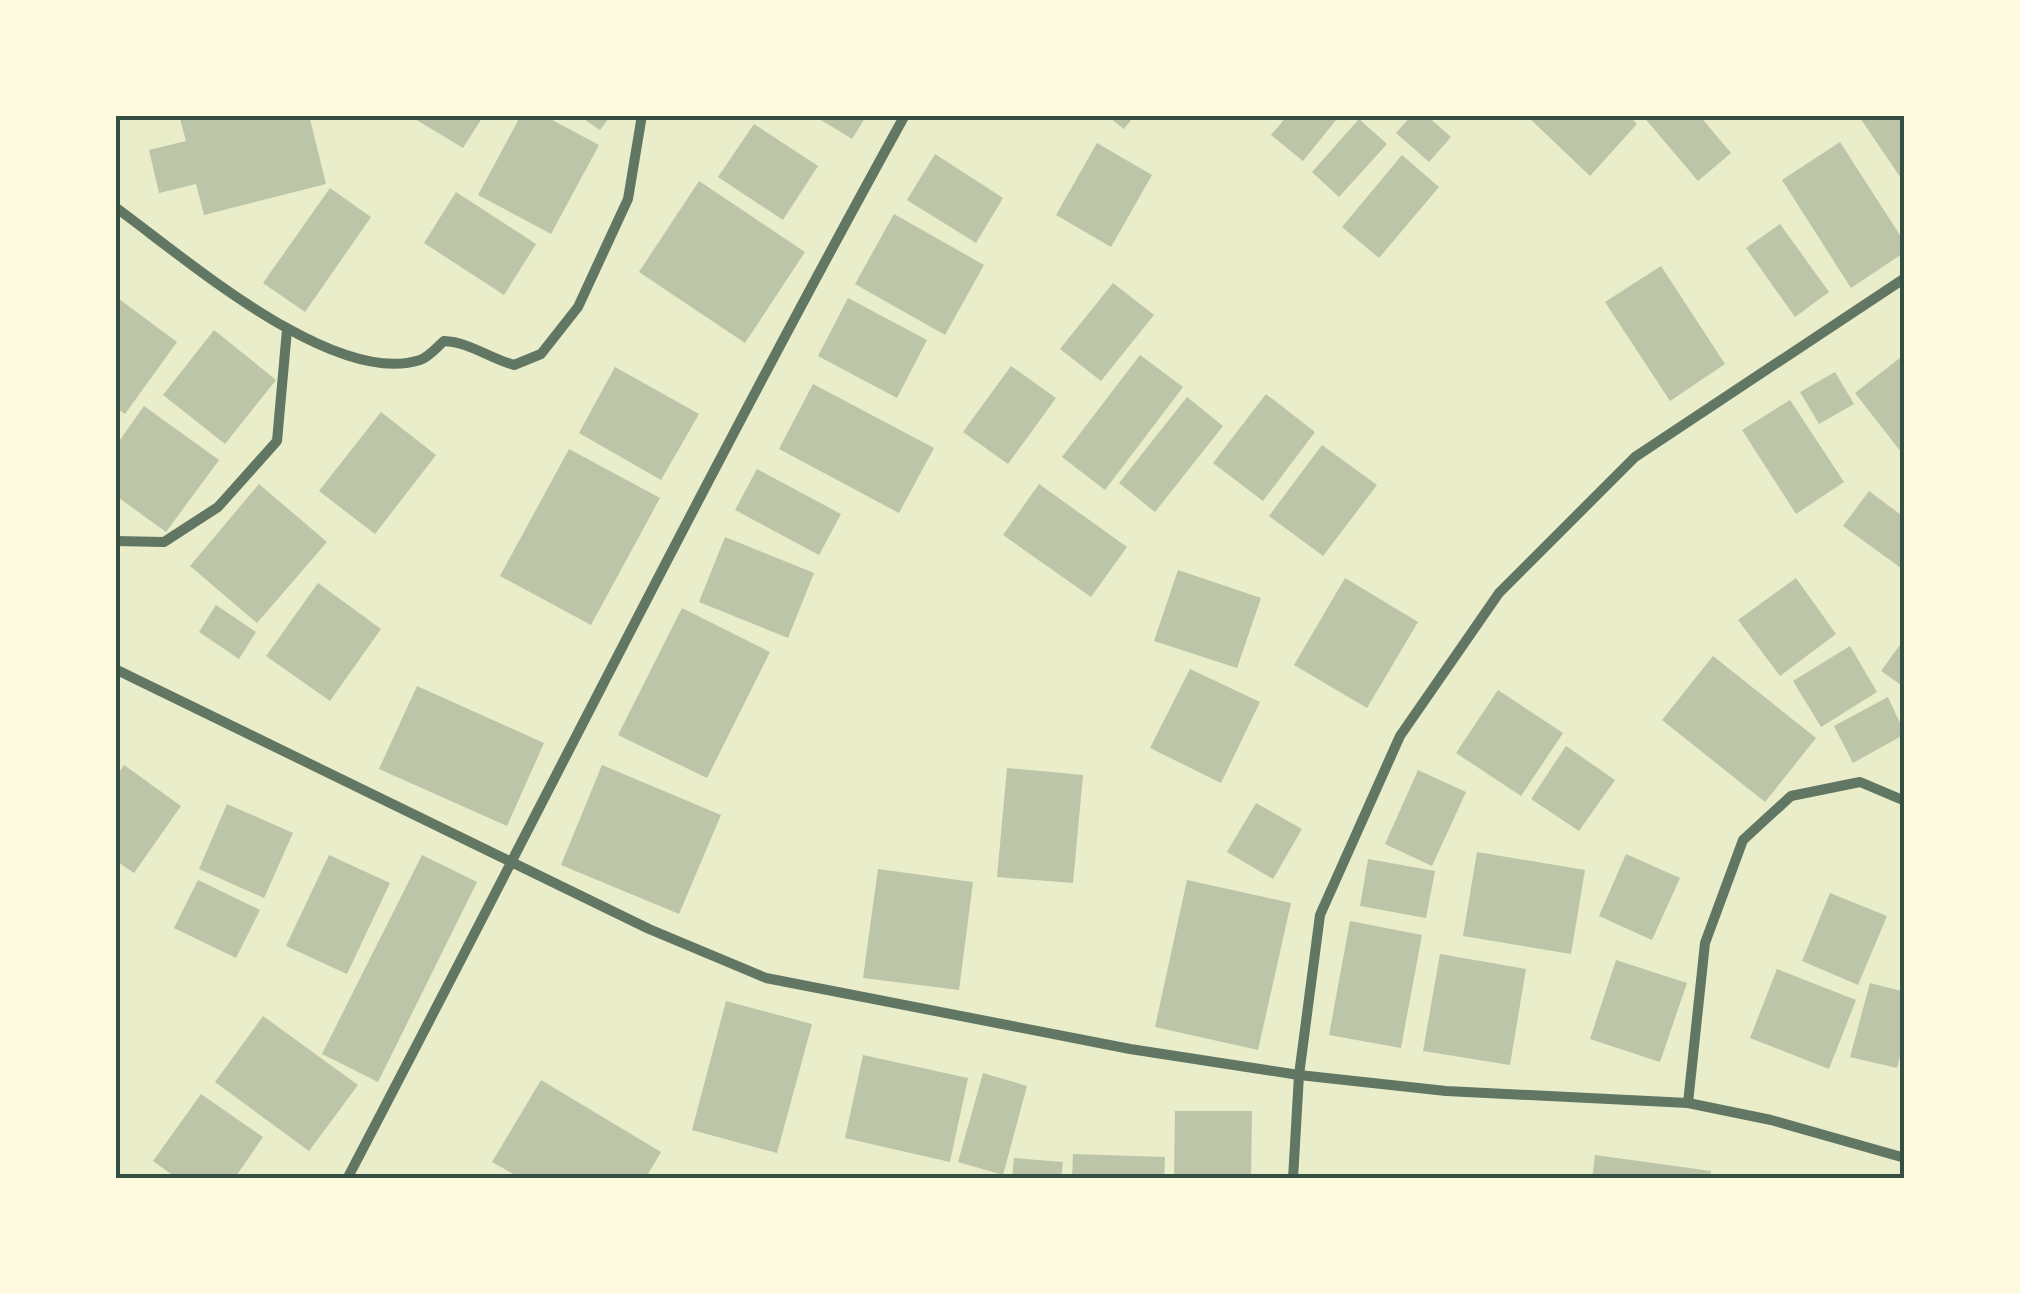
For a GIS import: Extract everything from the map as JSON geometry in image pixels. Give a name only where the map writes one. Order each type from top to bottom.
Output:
[{"type":"street","points":[[115,208],[287,330],[365,361],[424,359],[444,341],[464,342],[487,357],[514,365],[541,354],[578,308],[628,198],[642,115]]},
{"type":"street","points":[[346,1179],[513,862],[642,603],[905,115]]},
{"type":"street","points":[[1293,1179],[1299,1075],[1320,915],[1400,736],[1499,593],[1634,457],[1905,278]]},
{"type":"street","points":[[115,542],[164,542],[218,506],[277,441],[287,330]]},
{"type":"street","points":[[115,669],[649,930],[766,978],[1111,1046],[1299,1075],[1446,1091],[1688,1103],[1771,1120],[1905,1158]]},
{"type":"street","points":[[1688,1103],[1705,943],[1742,840],[1791,796],[1860,782],[1905,801]]},
{"type":"building","points":[[179,115],[309,115],[326,184],[204,215],[196,184],[159,193],[149,150],[186,141]]},
{"type":"building","points":[[418,115],[484,115],[463,148],[415,119]]},
{"type":"building","points":[[521,115],[543,115],[599,145],[551,234],[478,195]]},
{"type":"building","points":[[578,115],[611,115],[600,130]]},
{"type":"building","points":[[813,115],[867,115],[852,139]]},
{"type":"building","points":[[1106,115],[1135,115],[1124,129]]},
{"type":"building","points":[[1288,115],[1340,115],[1303,161],[1271,135]]},
{"type":"building","points":[[1412,115],[1426,115],[1451,137],[1429,162],[1396,133]]},
{"type":"building","points":[[1526,115],[1628,115],[1637,124],[1590,176]]},
{"type":"building","points":[[1642,115],[1699,115],[1731,153],[1698,181]]},
{"type":"building","points":[[1858,115],[1905,115],[1905,184]]},
{"type":"building","points":[[1359,119],[1387,144],[1339,197],[1312,172]]},
{"type":"building","points":[[754,124],[818,166],[783,220],[718,177]]},
{"type":"building","points":[[1840,142],[1905,243],[1905,252],[1851,288],[1782,180]]},
{"type":"building","points":[[1097,143],[1152,175],[1111,247],[1056,215]]},
{"type":"building","points":[[935,154],[1003,198],[976,243],[907,200]]},
{"type":"building","points":[[1402,155],[1439,187],[1379,258],[1342,227]]},
{"type":"building","points":[[699,181],[805,252],[745,343],[639,272]]},
{"type":"building","points":[[330,188],[371,217],[305,312],[263,283]]},
{"type":"building","points":[[456,192],[536,244],[504,295],[424,243]]},
{"type":"building","points":[[894,214],[984,265],[945,335],[855,284]]},
{"type":"building","points":[[1780,224],[1829,292],[1795,317],[1746,248]]},
{"type":"building","points":[[1661,266],[1725,364],[1670,401],[1605,302]]},
{"type":"building","points":[[1113,283],[1154,315],[1101,381],[1060,349]]},
{"type":"building","points":[[115,296],[177,342],[125,414],[115,407]]},
{"type":"building","points":[[848,298],[927,340],[897,398],[818,356]]},
{"type":"building","points":[[214,330],[276,380],[225,444],[163,395]]},
{"type":"building","points":[[1905,354],[1905,457],[1855,393]]},
{"type":"building","points":[[1140,355],[1183,387],[1105,490],[1062,457]]},
{"type":"building","points":[[1011,366],[1056,398],[1008,464],[963,432]]},
{"type":"building","points":[[615,367],[699,414],[661,480],[579,433]]},
{"type":"building","points":[[1835,372],[1854,404],[1819,424],[1800,392]]},
{"type":"building","points":[[813,384],[934,448],[899,513],[779,449]]},
{"type":"building","points":[[1266,394],[1315,432],[1263,501],[1213,463]]},
{"type":"building","points":[[1187,397],[1223,426],[1155,512],[1119,483]]},
{"type":"building","points":[[1790,400],[1844,482],[1796,514],[1742,430]]},
{"type":"building","points":[[144,406],[219,460],[166,532],[115,495],[115,447]]},
{"type":"building","points":[[381,412],[436,455],[375,534],[319,491]]},
{"type":"building","points":[[1322,445],[1377,485],[1323,556],[1269,516]]},
{"type":"building","points":[[569,449],[660,498],[591,625],[500,576]]},
{"type":"building","points":[[757,469],[841,514],[819,555],[735,510]]},
{"type":"building","points":[[259,484],[327,542],[257,623],[190,566]]},
{"type":"building","points":[[1039,484],[1127,547],[1091,597],[1003,535]]},
{"type":"building","points":[[1869,491],[1905,518],[1905,571],[1843,526]]},
{"type":"building","points":[[725,537],[814,573],[788,638],[699,602]]},
{"type":"building","points":[[1178,570],[1261,598],[1237,668],[1154,641]]},
{"type":"building","points":[[1345,578],[1418,622],[1367,708],[1294,665]]},
{"type":"building","points":[[1796,578],[1836,634],[1780,676],[1738,620]]},
{"type":"building","points":[[318,583],[381,629],[330,701],[266,656]]},
{"type":"building","points":[[216,605],[256,632],[239,659],[199,632]]},
{"type":"building","points":[[682,608],[770,652],[707,778],[618,735]]},
{"type":"building","points":[[1905,638],[1905,688],[1881,671]]},
{"type":"building","points":[[1850,646],[1877,692],[1821,727],[1793,681]]},
{"type":"building","points":[[1713,656],[1816,738],[1765,802],[1662,720]]},
{"type":"building","points":[[1190,669],[1260,702],[1221,783],[1150,748]]},
{"type":"building","points":[[417,686],[544,743],[507,826],[379,769]]},
{"type":"building","points":[[1498,690],[1563,733],[1521,796],[1456,753]]},
{"type":"building","points":[[1888,697],[1905,734],[1853,763],[1834,726]]},
{"type":"building","points":[[1566,746],[1615,780],[1579,831],[1531,799]]},
{"type":"building","points":[[124,765],[181,806],[134,873],[115,860],[115,778]]},
{"type":"building","points":[[602,765],[721,815],[679,914],[561,865]]},
{"type":"building","points":[[1007,768],[1083,775],[1073,883],[997,877]]},
{"type":"building","points":[[1418,770],[1466,792],[1432,866],[1385,844]]},
{"type":"building","points":[[1256,803],[1302,829],[1273,879],[1227,852]]},
{"type":"building","points":[[227,804],[293,833],[264,898],[199,869]]},
{"type":"building","points":[[1477,852],[1585,870],[1571,954],[1463,936]]},
{"type":"building","points":[[1626,854],[1680,878],[1652,940],[1599,916]]},
{"type":"building","points":[[329,855],[390,883],[347,974],[286,946]]},
{"type":"building","points":[[422,855],[477,882],[378,1082],[322,1054]]},
{"type":"building","points":[[1368,859],[1435,871],[1426,918],[1360,906]]},
{"type":"building","points":[[878,869],[973,882],[959,990],[863,978]]},
{"type":"building","points":[[198,880],[260,910],[236,958],[174,928]]},
{"type":"building","points":[[1187,880],[1291,903],[1258,1050],[1155,1027]]},
{"type":"building","points":[[1830,893],[1887,916],[1858,985],[1802,961]]},
{"type":"building","points":[[1350,921],[1422,935],[1401,1048],[1329,1035]]},
{"type":"building","points":[[1440,954],[1526,969],[1510,1065],[1423,1051]]},
{"type":"building","points":[[1616,960],[1687,983],[1660,1062],[1590,1039]]},
{"type":"building","points":[[1777,969],[1856,1000],[1829,1069],[1750,1038]]},
{"type":"building","points":[[1870,983],[1905,992],[1905,1037],[1897,1068],[1850,1057]]},
{"type":"building","points":[[726,1001],[812,1024],[777,1153],[692,1130]]},
{"type":"building","points":[[263,1016],[358,1085],[309,1151],[215,1082]]},
{"type":"building","points":[[863,1055],[968,1078],[950,1162],[845,1138]]},
{"type":"building","points":[[983,1073],[1027,1086],[1003,1175],[958,1162]]},
{"type":"building","points":[[541,1080],[661,1152],[645,1179],[522,1179],[492,1162]]},
{"type":"building","points":[[201,1094],[263,1137],[234,1179],[178,1179],[153,1161]]},
{"type":"building","points":[[1175,1111],[1252,1111],[1251,1179],[1174,1179]]},
{"type":"building","points":[[1073,1154],[1165,1157],[1164,1179],[1072,1179]]},
{"type":"building","points":[[1595,1155],[1711,1171],[1710,1179],[1592,1179]]},
{"type":"building","points":[[1014,1158],[1063,1162],[1061,1179],[1012,1179]]}]
